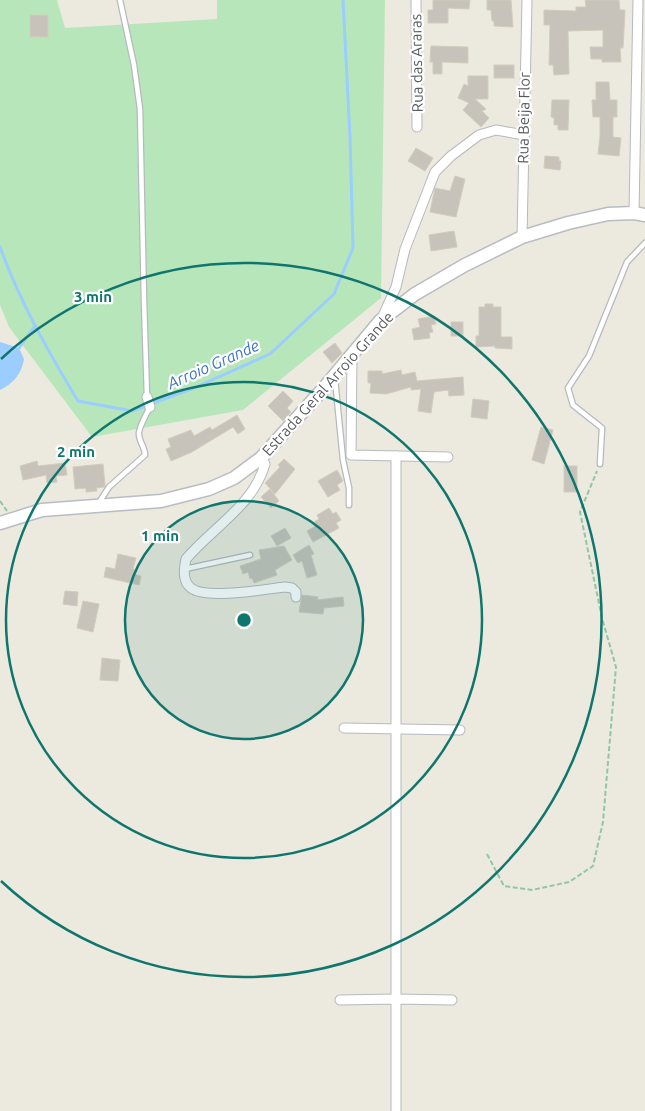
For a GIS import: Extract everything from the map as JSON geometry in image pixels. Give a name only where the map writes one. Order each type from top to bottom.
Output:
[{"type":"main road","name":"Estrada Geral Arroio Grande","points":[[0,523],[42,510],[161,501],[209,489],[234,478],[262,458],[380,321],[415,294],[465,265],[522,237],[568,223],[608,214],[640,214]]},
{"type":"street","name":"Rua das Araras","points":[[416,0],[417,127]]},
{"type":"street","name":"Rua Beija Flor","points":[[522,237],[527,0]]},
{"type":"street","points":[[638,0],[640,214]]},
{"type":"street","points":[[380,321],[396,288],[405,249],[435,172],[451,156],[479,134],[496,130],[524,135]]},
{"type":"street","points":[[352,355],[351,455],[448,457]]},
{"type":"street","points":[[148,396],[150,407]]},
{"type":"street","points":[[396,456],[396,1111]]},
{"type":"street","points":[[262,458],[265,464],[257,486],[245,502],[193,551],[186,559],[183,570],[190,588],[198,591],[236,593],[285,587],[292,588],[296,592],[296,597]]},
{"type":"street","points":[[344,728],[460,730]]},
{"type":"street","points":[[340,1000],[452,1000]]},
{"type":"lane","points":[[120,0],[134,65],[140,109],[143,291],[148,396]]},
{"type":"lane","points":[[600,464],[602,428],[573,405],[568,388],[589,356],[627,262],[645,243]]},
{"type":"lane","points":[[335,375],[343,460],[349,488],[349,505]]},
{"type":"lane","points":[[97,506],[108,487],[145,455],[144,446],[138,431],[150,407]]},
{"type":"lane","points":[[183,570],[250,555]]},
{"type":"path","points":[[487,854],[504,886],[532,890],[569,882],[593,866],[603,822],[616,667],[602,618],[580,512],[600,464]]},
{"type":"green space","points":[[0,0],[57,0],[65,28],[217,19],[217,0],[385,0],[381,298],[243,410],[92,437],[9,327],[0,305]]},
{"type":"water","points":[[0,342],[19,348],[24,359],[16,378],[0,390]]},
{"type":"building","points":[[433,0],[470,0],[469,9],[448,8],[448,23],[428,23],[428,10],[433,10]]},
{"type":"building","points":[[487,0],[511,0],[513,27],[494,26],[491,10],[487,10]]},
{"type":"building","points":[[585,0],[619,0],[620,10],[625,10],[623,48],[620,48],[621,62],[602,62],[602,59],[591,59],[590,47],[603,47],[603,30],[568,31],[569,74],[554,75],[553,65],[549,65],[550,25],[544,25],[544,10],[576,11],[576,7],[586,7]]},
{"type":"building","points":[[30,15],[48,15],[48,37],[30,37]]},
{"type":"building","points":[[431,46],[468,47],[468,63],[442,62],[442,74],[433,74],[433,62],[430,62]]},
{"type":"building","points":[[494,65],[514,65],[514,78],[494,78]]},
{"type":"building","points":[[468,76],[488,76],[488,99],[475,99],[486,109],[482,111],[489,118],[481,127],[463,110],[469,103],[458,98],[464,84],[468,86]]},
{"type":"building","points":[[596,82],[609,82],[610,100],[617,100],[617,117],[613,117],[613,137],[621,138],[619,156],[598,154],[600,117],[593,117],[592,100],[596,100]]},
{"type":"building","points":[[552,100],[569,100],[568,130],[558,130],[558,125],[554,125],[554,118],[551,117]]},
{"type":"building","points":[[416,148],[433,158],[425,171],[408,161]]},
{"type":"building","points":[[545,156],[559,157],[559,161],[561,161],[560,170],[544,168]]},
{"type":"building","points":[[455,176],[465,179],[456,217],[430,212],[435,188],[450,191]]},
{"type":"building","points":[[454,231],[457,247],[431,251],[429,235]]},
{"type":"building","points":[[485,304],[501,307],[501,337],[512,337],[512,349],[495,348],[495,346],[476,347],[476,336],[479,336],[479,307],[485,307]]},
{"type":"building","points":[[434,316],[436,324],[431,325],[433,332],[429,333],[430,338],[414,340],[412,329],[420,327],[418,319]]},
{"type":"building","points":[[451,322],[463,322],[463,336],[451,336]]},
{"type":"building","points":[[335,343],[342,353],[332,363],[323,352]]},
{"type":"building","points":[[401,370],[402,375],[415,372],[417,381],[463,377],[464,395],[449,396],[448,390],[434,392],[431,413],[418,411],[421,389],[411,390],[411,387],[386,394],[370,393],[371,383],[368,383],[368,371],[382,371],[382,374]]},
{"type":"building","points":[[283,391],[293,401],[287,408],[291,412],[283,421],[268,406]]},
{"type":"building","points":[[473,399],[489,401],[487,419],[471,417]]},
{"type":"building","points":[[237,415],[245,429],[238,434],[233,427],[192,452],[171,461],[166,449],[171,447],[168,439],[191,430],[194,436],[210,427],[212,430]]},
{"type":"building","points":[[541,427],[553,430],[544,464],[532,460]]},
{"type":"building","points":[[284,459],[295,469],[275,494],[265,483],[280,467],[278,465]]},
{"type":"building","points":[[37,461],[38,466],[65,463],[67,475],[56,476],[57,482],[47,483],[46,475],[23,480],[20,466]]},
{"type":"building","points":[[103,464],[104,487],[96,488],[97,491],[86,492],[86,488],[75,489],[73,467]]},
{"type":"building","points":[[564,466],[577,466],[577,492],[564,492]]},
{"type":"building","points":[[337,470],[343,481],[337,485],[340,490],[328,497],[318,481]]},
{"type":"building","points":[[270,489],[279,501],[271,508],[261,497]]},
{"type":"building","points":[[329,508],[333,514],[336,512],[341,520],[336,523],[339,528],[313,542],[307,531],[316,526],[314,522],[319,519],[317,515]]},
{"type":"building","points":[[285,528],[291,538],[277,546],[271,536]]},
{"type":"building","points":[[309,545],[314,554],[311,555],[317,575],[307,578],[302,561],[298,563],[293,555]]},
{"type":"building","points":[[284,546],[292,560],[275,570],[277,575],[254,583],[252,578],[250,579],[248,572],[243,574],[240,566],[261,559],[259,550]]},
{"type":"building","points":[[118,554],[136,558],[133,569],[135,570],[134,574],[141,576],[139,585],[104,577],[106,567],[115,569]]},
{"type":"building","points":[[65,591],[78,592],[77,606],[63,604]]},
{"type":"building","points":[[302,595],[318,597],[317,600],[343,597],[344,606],[324,608],[323,614],[299,612]]},
{"type":"building","points":[[83,601],[99,604],[93,632],[77,628]]},
{"type":"building","points":[[102,658],[120,660],[118,681],[100,680]]},
{"type":"waterway","name":"Arroio Grande","points":[[0,247],[16,287],[35,326],[78,401],[132,411],[194,388],[270,354],[334,294],[353,248],[343,0]]},
{"type":"waterway","points":[[19,348],[35,326]]}]
